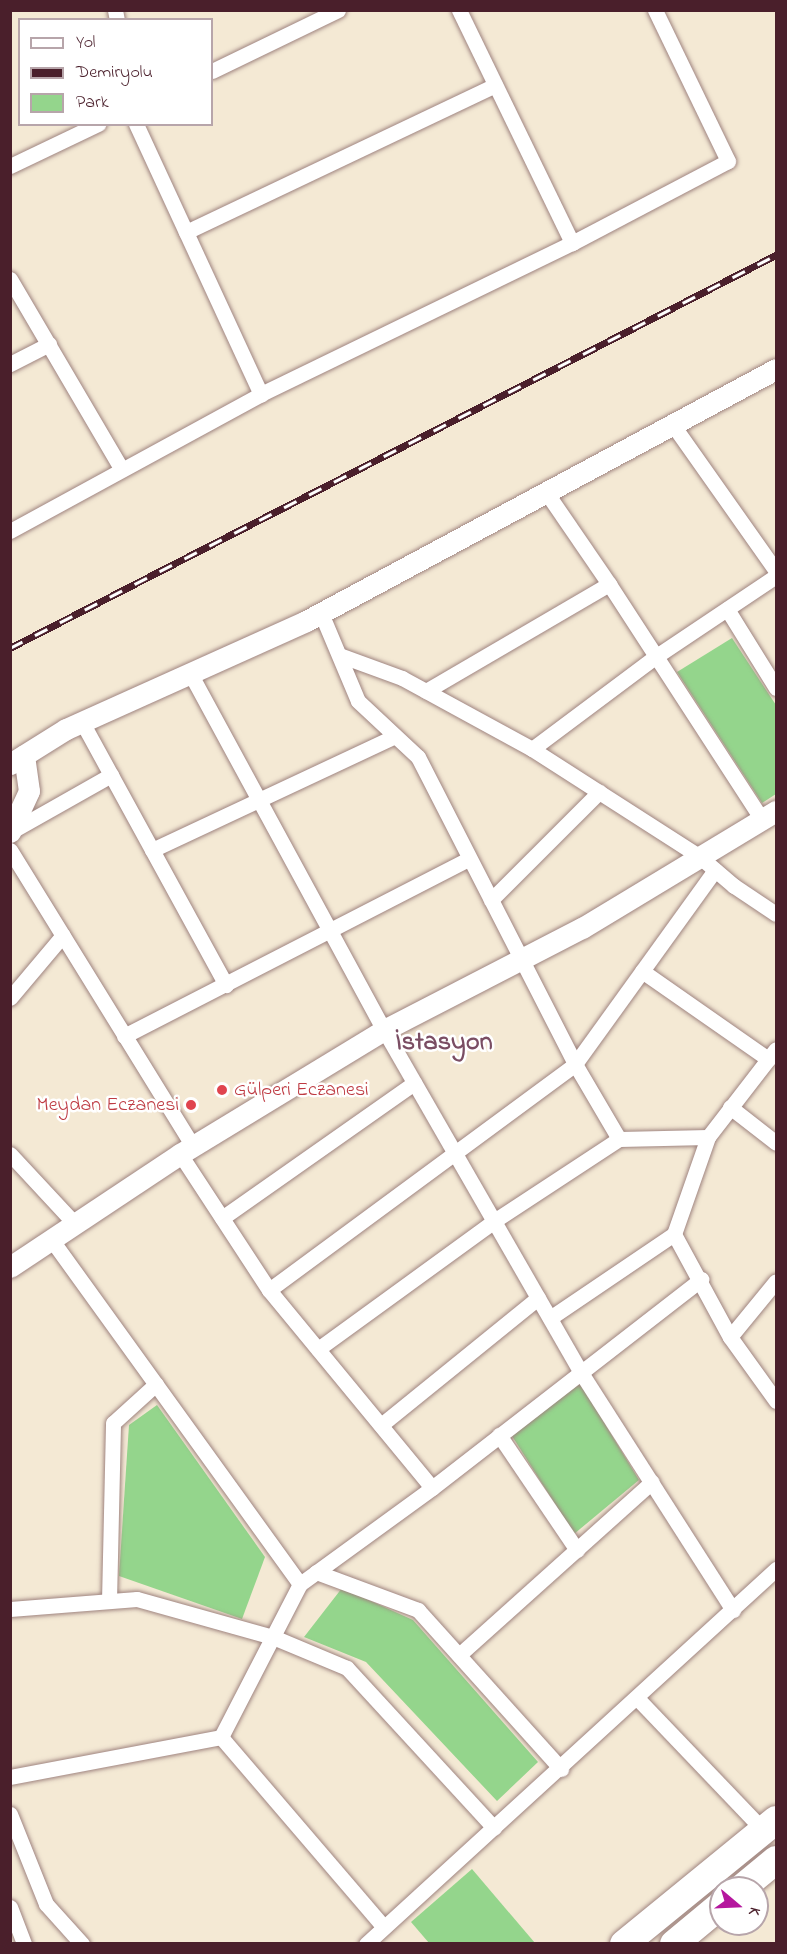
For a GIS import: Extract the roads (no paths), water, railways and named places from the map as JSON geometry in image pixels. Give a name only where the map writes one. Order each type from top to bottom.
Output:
[{"type":"highway","points":[[624,1944],[770,1825]]},
{"type":"highway","points":[[757,1876],[777,1860]]},
{"type":"highway","points":[[674,1944],[709,1915]]},
{"type":"street","points":[[213,71],[338,10]]},
{"type":"street","points":[[459,10],[572,243]]},
{"type":"street","points":[[10,531],[121,468],[261,394],[572,243],[728,161],[655,10]]},
{"type":"street","points":[[186,232],[495,85]]},
{"type":"street","points":[[10,166],[94,126]]},
{"type":"street","points":[[137,126],[261,394]]},
{"type":"street","points":[[10,279],[121,468]]},
{"type":"street","points":[[10,364],[50,344]]},
{"type":"street","points":[[432,1488],[269,1290],[222,1218],[124,1036],[63,935],[11,837],[29,791],[17,759],[82,722],[321,613],[777,369]]},
{"type":"street","points":[[673,425],[777,571]]},
{"type":"street","points":[[10,1267],[187,1150],[384,1030],[708,863],[769,815],[655,657],[609,584],[546,492]]},
{"type":"street","points":[[532,749],[655,657],[777,576]]},
{"type":"street","points":[[426,691],[609,584]]},
{"type":"street","points":[[727,609],[777,688]]},
{"type":"street","points":[[321,613],[342,656],[358,701],[418,757],[575,1064],[619,1139]]},
{"type":"street","points":[[342,656],[426,691],[532,749],[708,863],[777,914]]},
{"type":"street","points":[[190,673],[384,1030],[549,1318],[580,1371],[733,1610]]},
{"type":"street","points":[[82,722],[226,985]]},
{"type":"street","points":[[152,850],[395,736]]},
{"type":"street","points":[[11,837],[111,775]]},
{"type":"street","points":[[491,900],[599,792]]},
{"type":"street","points":[[124,1036],[331,933],[470,859]]},
{"type":"street","points":[[269,1290],[575,1064],[642,971],[708,863]]},
{"type":"street","points":[[10,998],[63,935]]},
{"type":"street","points":[[549,1318],[674,1234],[708,1137],[772,1054],[642,971]]},
{"type":"street","points":[[222,1218],[414,1083]]},
{"type":"street","points":[[730,1107],[777,1143]]},
{"type":"street","points":[[318,1349],[494,1221],[619,1139],[708,1137]]},
{"type":"street","points":[[10,1154],[75,1224]]},
{"type":"street","points":[[674,1234],[701,1279],[730,1337],[777,1401]]},
{"type":"street","points":[[51,1239],[300,1584]]},
{"type":"street","points":[[222,1737],[300,1584],[432,1488],[701,1279]]},
{"type":"street","points":[[730,1337],[777,1281]]},
{"type":"street","points":[[381,1425],[538,1298]]},
{"type":"street","points":[[109,1601],[113,1423],[156,1384]]},
{"type":"street","points":[[500,1435],[577,1550]]},
{"type":"street","points":[[459,1655],[652,1482]]},
{"type":"street","points":[[366,1944],[638,1699],[777,1569]]},
{"type":"street","points":[[316,1572],[418,1610],[561,1768]]},
{"type":"street","points":[[10,1609],[137,1599],[273,1637],[347,1668],[494,1828]]},
{"type":"street","points":[[638,1699],[770,1825]]},
{"type":"street","points":[[10,1777],[222,1737]]},
{"type":"street","points":[[222,1737],[384,1927]]},
{"type":"street","points":[[10,1814],[46,1904],[82,1944]]},
{"type":"street","points":[[10,1907],[24,1944]]},
{"type":"railway","points":[[10,648],[776,255]]},
{"type":"place","name":"Gülperi Eczanesi","points":[[222,1090]]},
{"type":"place","name":"Meydan Eczanesi","points":[[191,1105]]},
{"type":"district","name":"İstasyon","points":[[444,1044]]}]
